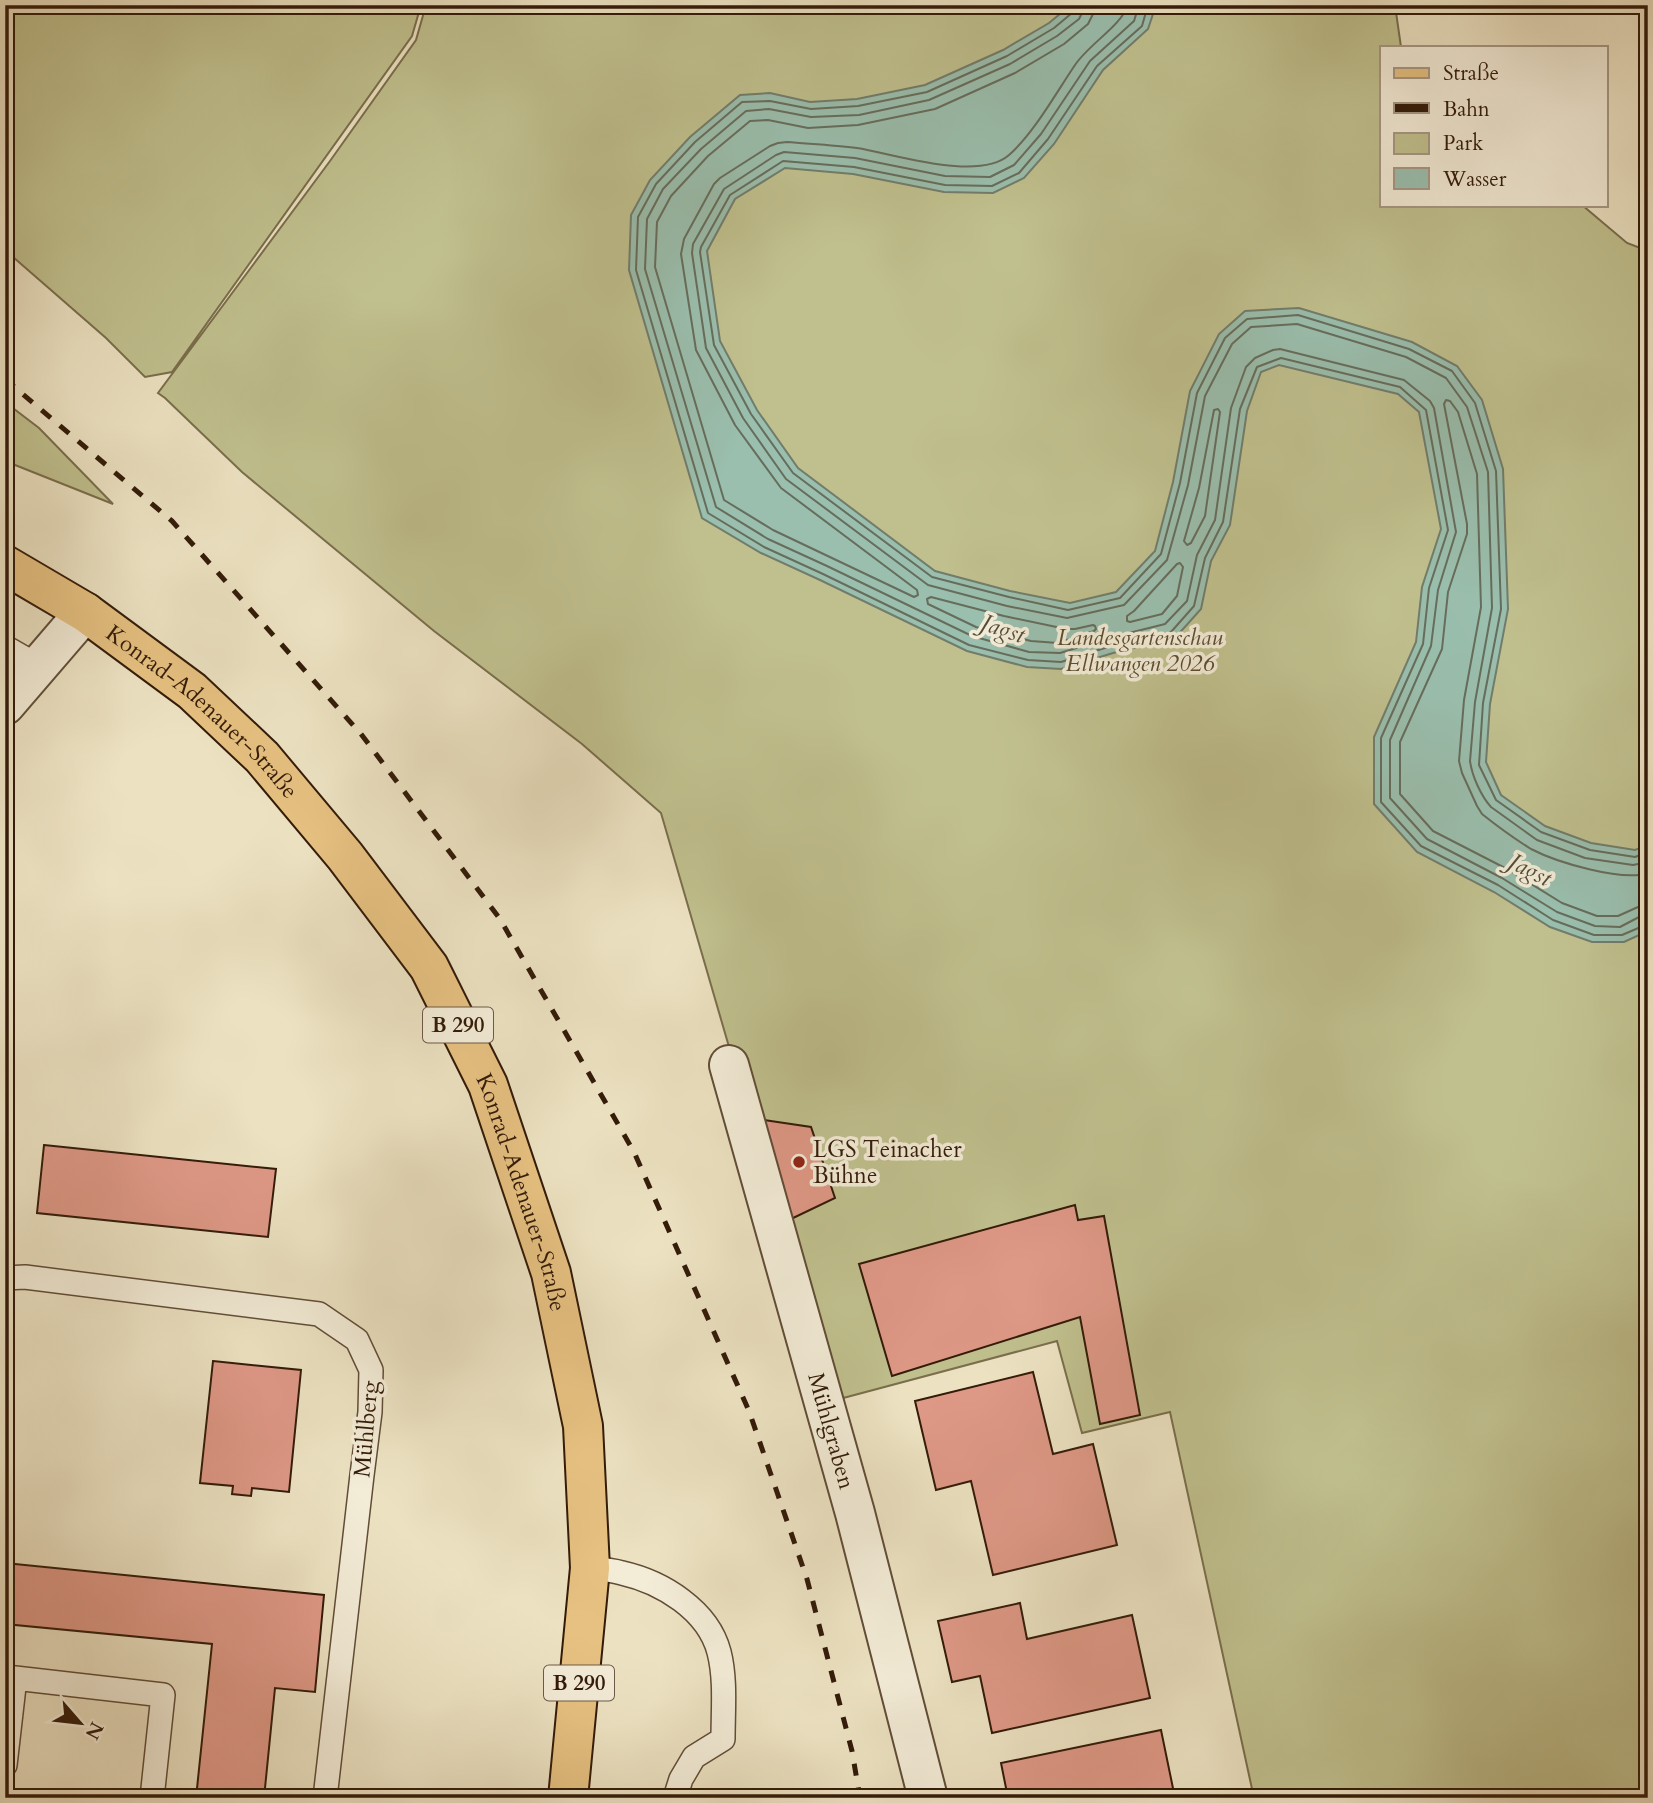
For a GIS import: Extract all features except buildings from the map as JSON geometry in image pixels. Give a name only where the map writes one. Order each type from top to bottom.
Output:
[{"type":"main road","name":"B 290","points":[[5,565],[85,612]]},
{"type":"main road","name":"Konrad-Adenauer-Straße","points":[[85,612],[192,691],[262,757],[345,856],[429,967],[488,1085],[551,1273],[583,1426],[590,1568],[568,1798]]},
{"type":"street","points":[[5,705],[85,612]]},
{"type":"street","name":"Mühlgraben","points":[[729,1065],[855,1513],[928,1798]]},
{"type":"lane","points":[[5,647],[38,666]]},
{"type":"lane","name":"Mühlberg","points":[[5,1278],[25,1277],[319,1314],[357,1340],[371,1370],[370,1412],[325,1798]]},
{"type":"lane","points":[[590,1568],[647,1580],[673,1594],[693,1609],[708,1627],[719,1651],[723,1678],[723,1738],[694,1757],[674,1798]]},
{"type":"lane","points":[[5,1765],[10,1677],[163,1695],[152,1798]]},
{"type":"green space","points":[[5,5],[421,5],[412,36],[172,372],[145,377],[106,338],[5,250]]},
{"type":"green space","name":"Landesgartenschau Ellwangen 2026","points":[[426,5],[1395,5],[1401,46],[1380,46],[1380,206],[1583,206],[1627,243],[1648,251],[1648,1798],[1254,1798],[1170,1412],[1082,1433],[1057,1341],[832,1401],[661,813],[582,744],[434,631],[242,472],[158,393],[416,40]]},
{"type":"green space","points":[[5,402],[39,428],[113,504],[5,461]]},
{"type":"water","name":"Jagst","points":[[1071,5],[1156,5],[1148,29],[1103,70],[1054,144],[1024,178],[993,193],[944,192],[853,174],[785,168],[735,199],[707,251],[720,341],[757,410],[798,468],[935,571],[1010,591],[1070,603],[1116,592],[1155,551],[1173,482],[1190,391],[1219,334],[1245,311],[1299,308],[1412,342],[1457,366],[1482,400],[1503,469],[1508,609],[1490,704],[1486,762],[1501,795],[1545,826],[1591,843],[1635,850],[1648,845],[1648,931],[1624,942],[1592,942],[1550,927],[1494,892],[1417,852],[1374,804],[1374,737],[1416,642],[1422,587],[1441,529],[1419,412],[1398,394],[1279,365],[1261,372],[1247,411],[1230,525],[1211,561],[1201,609],[1175,638],[1061,669],[1027,667],[967,651],[761,553],[702,518],[629,270],[631,215],[650,180],[690,137],[740,95],[770,93],[810,102],[857,99],[925,85],[1003,50],[1049,23]]},
{"type":"railway","points":[[5,379],[172,521],[361,734],[500,919],[634,1152],[749,1411],[807,1579],[852,1751],[860,1798]]},
{"type":"place","name":"LGS Teinacher Bühne","points":[[799,1162]]}]
